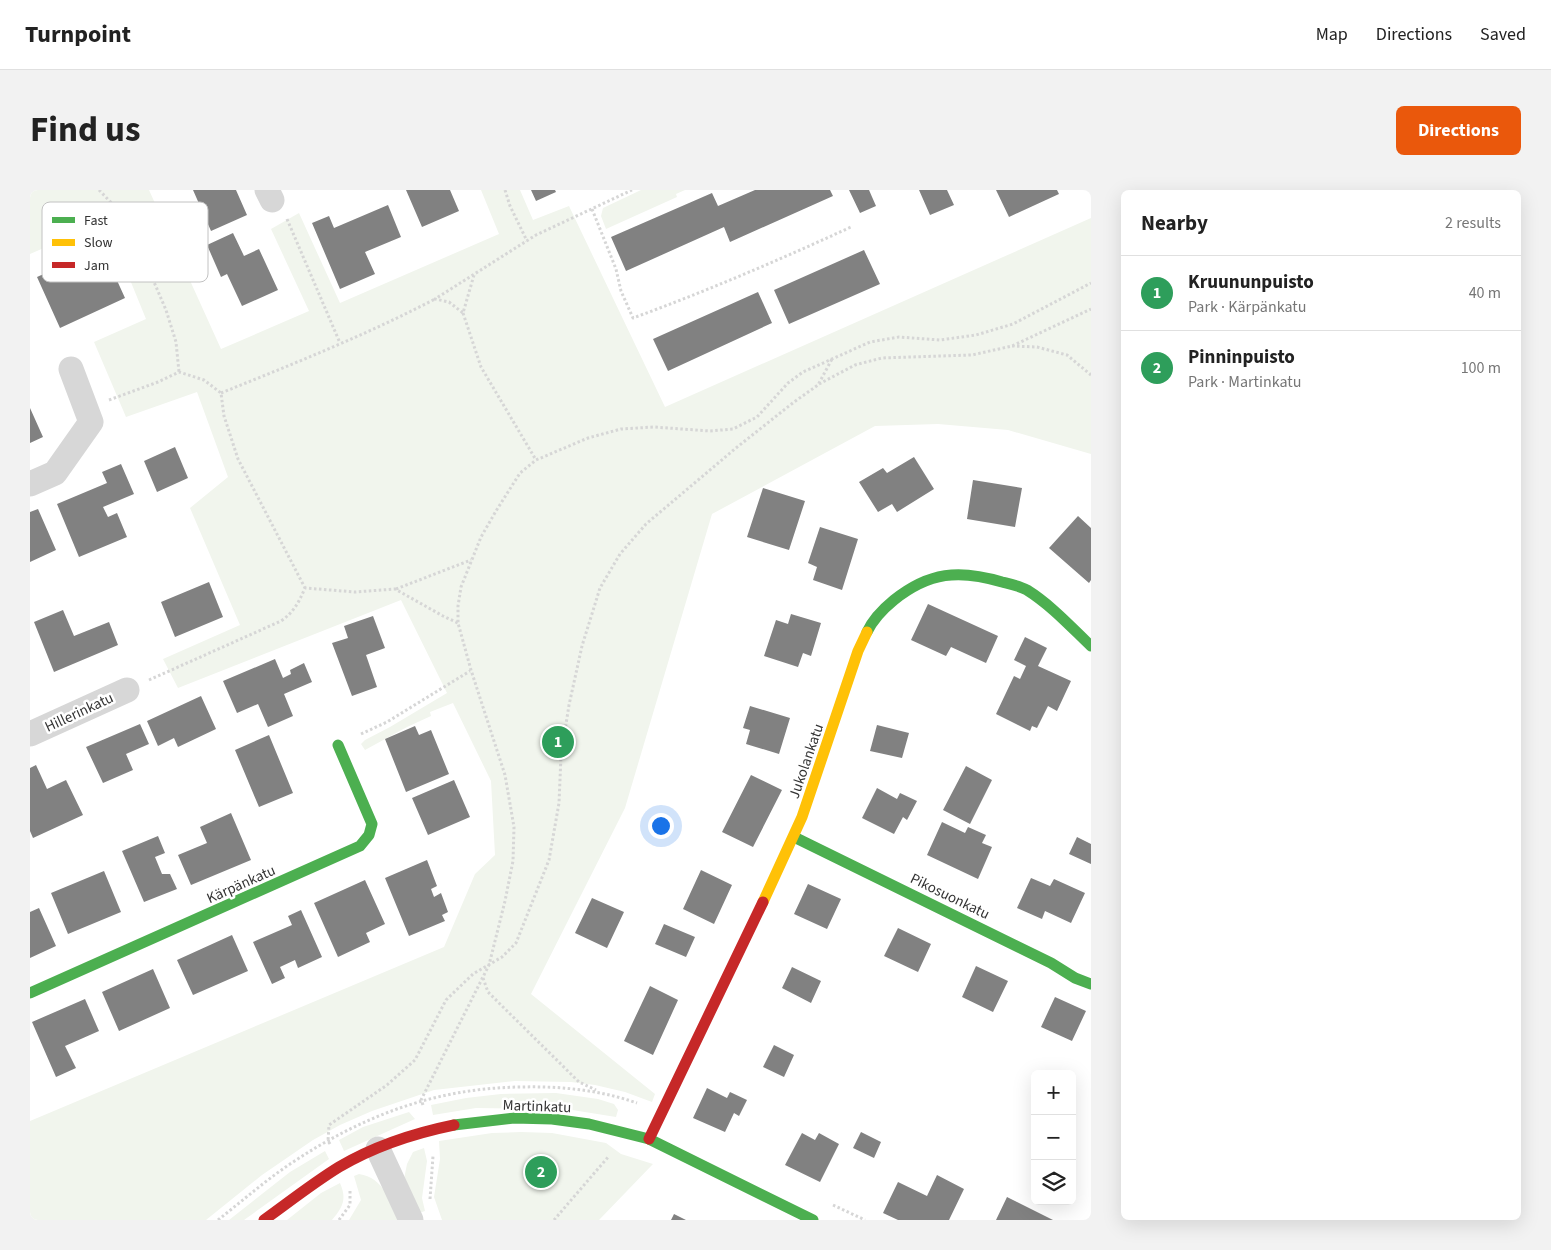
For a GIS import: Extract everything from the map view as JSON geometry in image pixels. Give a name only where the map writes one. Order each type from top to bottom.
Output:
[{"type":"street","points":[[30,484],[55,473],[91,422],[71,369]]},
{"type":"street","name":"Jukolankatu","points":[[649,1139],[794,837],[858,651],[869,627],[882,610],[916,584],[939,576],[962,574],[985,577],[1025,589],[1041,600],[1091,646]]},
{"type":"street","name":"Hillerinkatu","points":[[30,734],[127,690]]},
{"type":"street","name":"Kärpänkatu","points":[[30,993],[357,849],[366,843],[371,835],[372,824],[338,744]]},
{"type":"street","name":"Pikosuonkatu","points":[[794,837],[1052,963],[1076,978],[1091,984]]},
{"type":"street","name":"Martinkatu","points":[[264,1220],[312,1184],[341,1166],[378,1150],[429,1130],[472,1122],[514,1118],[552,1119],[589,1124],[649,1139],[813,1220]]},
{"type":"street","points":[[378,1150],[411,1220]]},
{"type":"path","points":[[100,190],[111,202]]},
{"type":"path","points":[[505,190],[510,206],[527,241]]},
{"type":"path","points":[[221,393],[385,325],[474,276],[527,241],[632,190]]},
{"type":"path","points":[[592,209],[616,269],[621,291],[633,318],[776,261],[851,227]]},
{"type":"path","points":[[287,220],[340,343]]},
{"type":"path","points":[[463,313],[474,276]]},
{"type":"path","points":[[154,282],[166,310],[176,342],[179,372]]},
{"type":"path","points":[[431,1204],[429,1195],[433,1157],[429,1130],[421,1100],[489,966],[513,861],[514,828],[505,774],[471,670],[458,623],[458,606],[461,587],[471,560],[496,511],[520,473],[536,460],[588,438],[621,429],[654,427],[710,431],[734,429],[757,417],[788,382],[803,372],[870,342],[899,337],[940,340],[976,335],[1012,324],[1091,282]]},
{"type":"path","points":[[435,299],[449,302],[463,313],[481,367],[536,460]]},
{"type":"path","points":[[328,1141],[329,1125],[387,1085],[415,1060],[446,1000],[472,974],[502,957],[516,943],[549,860],[559,803],[561,756],[569,704],[582,646],[600,588],[620,554],[646,524],[794,402],[818,385],[855,365],[882,358],[972,355],[1012,346],[1091,309]]},
{"type":"path","points":[[1012,346],[1037,347],[1067,355],[1091,375]]},
{"type":"path","points":[[818,385],[832,358]]},
{"type":"path","points":[[85,407],[158,382],[179,372],[204,380],[221,393],[224,416],[238,459],[305,588]]},
{"type":"path","points":[[305,588],[355,592],[395,589],[471,560]]},
{"type":"path","points":[[127,690],[282,621],[297,606],[305,588]]},
{"type":"path","points":[[395,589],[458,623]]},
{"type":"path","points":[[338,744],[387,722],[471,670]]},
{"type":"path","points":[[483,978],[488,992],[525,1030],[579,1082],[599,1092]]},
{"type":"path","points":[[554,1220],[615,1148],[630,1101]]},
{"type":"path","points":[[339,1220],[350,1205],[350,1188]]},
{"type":"path","points":[[559,1216],[562,1220]]},
{"type":"shaded area","points":[[30,190],[149,190],[154,202],[42,202],[42,249],[30,254]]},
{"type":"shaded area","points":[[481,190],[520,190],[533,220],[569,206],[665,407],[1091,218],[1091,454],[1008,430],[938,424],[875,426],[712,514],[625,808],[531,994],[655,1094],[652,1102],[625,1092],[571,1082],[515,1081],[434,1090],[372,1111],[340,1125],[313,1140],[262,1175],[206,1220],[30,1220],[30,1121],[444,947],[475,874],[495,855],[491,781],[453,703],[430,712],[431,716],[365,750],[361,744],[447,693],[401,600],[178,688],[163,659],[240,625],[190,508],[228,477],[197,392],[126,417],[94,342],[146,319],[131,282],[191,282],[221,349],[309,311],[271,229],[299,213],[340,303],[499,234]]},
{"type":"shaded area","points":[[641,190],[685,190],[676,194],[677,197],[606,229],[601,216],[603,208]]},
{"type":"shaded area","points":[[556,1093],[598,1099],[614,1104],[618,1110],[616,1117],[566,1109],[476,1108],[433,1115],[431,1105],[501,1094]]},
{"type":"shaded area","points":[[409,1112],[415,1119],[344,1151],[339,1140],[363,1127]]},
{"type":"shaded area","points":[[492,1133],[552,1133],[606,1143],[621,1154],[653,1164],[599,1220],[442,1220],[434,1197],[440,1159],[439,1141]]},
{"type":"shaded area","points":[[424,1148],[427,1161],[422,1198],[425,1211],[419,1213],[404,1179],[407,1164],[413,1152]]},
{"type":"shaded area","points":[[325,1151],[329,1159],[244,1220],[229,1220],[290,1172]]},
{"type":"shaded area","points":[[359,1174],[367,1176],[380,1185],[398,1220],[349,1220],[361,1200],[354,1176]]},
{"type":"shaded area","points":[[340,1183],[343,1203],[332,1220],[287,1220],[321,1193]]},
{"type":"building","points":[[193,190],[236,190],[247,215],[211,231],[208,224],[208,202],[198,202]]},
{"type":"building","points":[[406,190],[450,190],[459,211],[422,227]]},
{"type":"building","points":[[531,190],[555,190],[556,192],[536,201]]},
{"type":"building","points":[[755,190],[830,190],[833,196],[730,242],[724,227],[626,271],[611,237],[712,193],[718,206]]},
{"type":"building","points":[[849,190],[869,190],[876,206],[860,213]]},
{"type":"building","points":[[919,190],[947,190],[954,205],[930,215]]},
{"type":"building","points":[[996,190],[1057,190],[1059,194],[1009,217]]},
{"type":"building","points":[[388,205],[401,237],[365,252],[375,274],[340,289],[312,223],[329,216],[334,228]]},
{"type":"building","points":[[233,233],[244,256],[259,249],[278,290],[242,306],[227,274],[221,277],[208,245]]},
{"type":"building","points":[[864,250],[880,284],[789,324],[774,290]]},
{"type":"building","points":[[42,275],[42,282],[118,282],[125,298],[60,328],[37,277]]},
{"type":"building","points":[[758,292],[772,323],[668,371],[653,339]]},
{"type":"building","points":[[30,408],[43,437],[30,443]]},
{"type":"building","points":[[175,447],[188,478],[157,492],[144,461]]},
{"type":"building","points":[[914,457],[934,489],[897,512],[892,504],[878,512],[859,482],[883,468],[887,473]]},
{"type":"building","points":[[121,464],[134,494],[103,507],[108,517],[117,513],[127,537],[79,557],[57,504],[107,483],[102,472]]},
{"type":"building","points":[[973,480],[1022,488],[1015,527],[967,519]]},
{"type":"building","points":[[763,488],[805,501],[789,550],[747,537]]},
{"type":"building","points":[[38,509],[56,550],[30,562],[30,512]]},
{"type":"building","points":[[1078,516],[1091,528],[1091,580],[1089,583],[1049,548]]},
{"type":"building","points":[[820,527],[858,539],[842,590],[813,580],[817,567],[808,563]]},
{"type":"building","points":[[209,582],[223,617],[175,637],[161,602]]},
{"type":"building","points":[[928,604],[998,636],[986,663],[951,647],[946,656],[911,640]]},
{"type":"building","points":[[63,610],[74,636],[109,622],[118,645],[54,672],[34,622]]},
{"type":"building","points":[[791,614],[821,623],[811,656],[803,653],[798,667],[764,656],[776,620],[788,624]]},
{"type":"building","points":[[373,616],[385,648],[366,655],[377,687],[352,696],[332,643],[348,638],[344,626]]},
{"type":"building","points":[[1025,637],[1047,648],[1038,666],[1071,681],[1057,711],[1048,706],[1037,728],[1032,726],[1030,731],[996,714],[1014,676],[1020,679],[1026,666],[1014,660]]},
{"type":"building","points":[[275,659],[283,678],[291,674],[290,670],[304,663],[312,682],[284,694],[293,716],[268,727],[258,704],[237,713],[223,681]]},
{"type":"building","points":[[201,696],[216,729],[178,747],[174,738],[158,746],[147,721]]},
{"type":"building","points":[[750,706],[790,718],[779,754],[746,744],[750,730],[743,728]]},
{"type":"building","points":[[140,724],[149,744],[126,754],[133,770],[103,783],[86,747]]},
{"type":"building","points":[[877,725],[909,733],[902,758],[870,751]]},
{"type":"building","points":[[415,726],[419,735],[431,730],[449,774],[406,792],[385,739]]},
{"type":"building","points":[[269,735],[293,793],[259,807],[235,750]]},
{"type":"building","points":[[36,765],[47,789],[66,780],[83,815],[33,838],[30,831],[30,768]]},
{"type":"building","points":[[966,766],[992,780],[970,824],[943,810]]},
{"type":"building","points":[[751,775],[782,790],[753,847],[722,832]]},
{"type":"building","points":[[454,780],[470,817],[428,835],[412,798]]},
{"type":"building","points":[[877,788],[897,799],[900,793],[917,801],[907,820],[903,817],[894,834],[862,818]]},
{"type":"building","points":[[231,813],[251,860],[191,885],[178,855],[207,843],[200,827]]},
{"type":"building","points":[[942,822],[965,833],[968,827],[986,835],[982,843],[992,847],[978,879],[927,855]]},
{"type":"building","points":[[158,836],[165,853],[155,857],[162,874],[170,874],[177,889],[144,902],[122,851]]},
{"type":"building","points":[[1077,837],[1091,844],[1091,864],[1069,854]]},
{"type":"building","points":[[427,860],[437,886],[431,889],[434,897],[441,893],[448,912],[442,915],[445,921],[409,936],[385,878]]},
{"type":"building","points":[[701,870],[732,885],[714,924],[683,909]]},
{"type":"building","points":[[104,871],[121,912],[68,934],[51,893]]},
{"type":"building","points":[[1031,878],[1050,886],[1054,879],[1085,893],[1071,923],[1045,911],[1042,919],[1017,908]]},
{"type":"building","points":[[365,880],[385,924],[366,933],[370,942],[338,957],[314,903]]},
{"type":"building","points":[[808,884],[841,899],[827,929],[794,914]]},
{"type":"building","points":[[592,898],[624,912],[607,948],[575,933]]},
{"type":"building","points":[[39,908],[56,946],[30,958],[30,912]]},
{"type":"building","points":[[301,910],[322,957],[298,968],[295,960],[280,967],[285,978],[272,984],[253,942],[292,925],[288,916]]},
{"type":"building","points":[[664,924],[695,937],[686,957],[655,944]]},
{"type":"building","points":[[898,928],[931,944],[918,972],[884,956]]},
{"type":"building","points":[[232,935],[248,971],[193,995],[177,960]]},
{"type":"building","points":[[976,966],[1008,981],[993,1012],[962,997]]},
{"type":"building","points":[[792,967],[821,981],[811,1003],[782,988]]},
{"type":"building","points":[[153,969],[170,1008],[119,1031],[102,992]]},
{"type":"building","points":[[650,986],[678,1000],[653,1055],[624,1041]]},
{"type":"building","points":[[1055,997],[1086,1011],[1072,1041],[1041,1027]]},
{"type":"building","points":[[85,999],[99,1031],[65,1046],[76,1068],[56,1077],[32,1022]]},
{"type":"building","points":[[774,1045],[794,1055],[784,1077],[763,1067]]},
{"type":"building","points":[[707,1088],[727,1098],[730,1092],[747,1100],[739,1116],[734,1113],[725,1132],[693,1118]]},
{"type":"building","points":[[861,1132],[881,1142],[874,1158],[853,1148]]},
{"type":"building","points":[[802,1133],[815,1140],[819,1133],[839,1144],[820,1182],[785,1165]]},
{"type":"building","points":[[937,1175],[964,1189],[949,1220],[898,1220],[883,1213],[898,1182],[927,1196]]},
{"type":"building","points":[[1007,1197],[1053,1220],[996,1220]]},
{"type":"building","points":[[674,1214],[686,1220],[671,1220]]},
{"type":"traffic: fast","points":[[867,632],[886,607],[907,591],[932,579],[945,576],[972,575],[1012,584],[1027,590],[1053,609],[1091,646]]},
{"type":"traffic: fast","points":[[30,993],[360,846],[369,835],[372,824],[338,745]]},
{"type":"traffic: fast","points":[[794,837],[1051,963],[1075,978],[1091,984]]},
{"type":"traffic: fast","points":[[454,1125],[514,1118],[552,1119],[589,1124],[649,1139],[813,1220]]},
{"type":"traffic: slow","points":[[763,902],[802,817],[858,651],[867,632]]},
{"type":"traffic: jam","points":[[649,1139],[763,902]]},
{"type":"traffic: jam","points":[[264,1220],[339,1167],[352,1160],[424,1132],[454,1125]]},
{"type":"place","name":"Kruununpuisto","points":[[558,742]]},
{"type":"place","name":"Pinninpuisto","points":[[541,1172]]}]
